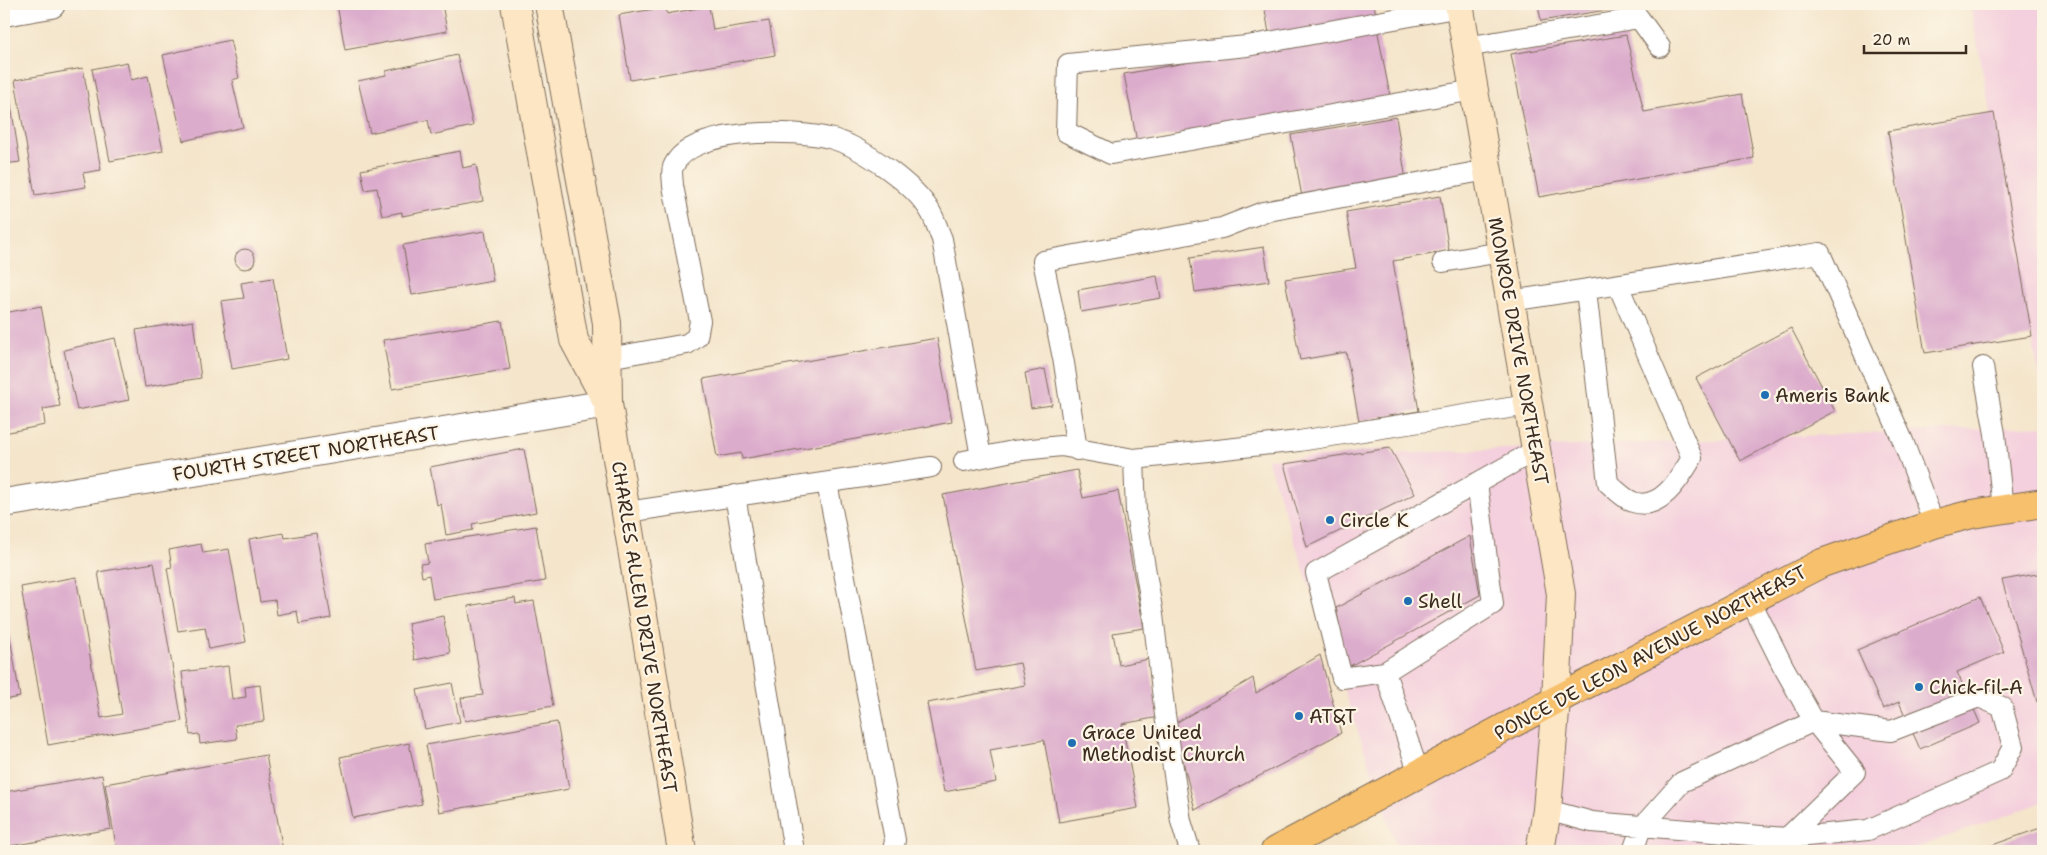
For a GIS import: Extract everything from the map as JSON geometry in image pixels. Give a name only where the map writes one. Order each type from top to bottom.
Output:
[{"type":"highway","name":"PONCE DE LEON AVENUE NORTHEAST","points":[[1275,851],[1556,700],[1822,563],[1934,524],[1972,514],[2042,502]]},
{"type":"street","points":[[4,12],[51,4]]},
{"type":"street","name":"CHARLES ALLEN DRIVE NORTHEAST","points":[[515,4],[574,340],[608,404]]},
{"type":"street","name":"CHARLES ALLEN DRIVE NORTHEAST","points":[[549,4],[607,323],[608,404],[682,851]]},
{"type":"street","name":"MONROE DRIVE NORTHEAST","points":[[1459,5],[1561,594],[1556,700],[1547,810],[1540,851]]},
{"type":"street","name":"FOURTH STREET NORTHEAST","points":[[4,503],[608,404]]},
{"type":"lane","points":[[1459,5],[1247,46],[1068,64],[1066,132],[1111,154],[1474,90]]},
{"type":"lane","points":[[1466,47],[1639,18],[1660,48]]},
{"type":"lane","points":[[608,358],[687,344],[697,337],[700,321],[673,186],[672,168],[683,152],[710,141],[751,132],[788,132],[834,139],[875,160],[907,184],[930,210],[942,239],[973,459],[1013,451],[1061,446],[1134,459],[1299,440],[1528,405]]},
{"type":"lane","points":[[1077,450],[1064,363],[1043,261],[1222,228],[1263,212],[1488,170]]},
{"type":"lane","points":[[1443,262],[1501,252]]},
{"type":"lane","points":[[1510,301],[1820,252],[1903,441],[1934,524]]},
{"type":"lane","points":[[1586,290],[1608,483],[1624,497],[1636,503],[1650,501],[1662,497],[1672,487],[1692,458],[1618,285]]},
{"type":"lane","points":[[1984,367],[1995,434],[2003,509]]},
{"type":"lane","points":[[1477,483],[1493,604],[1385,672],[1342,678],[1316,573],[1536,450]]},
{"type":"lane","points":[[1134,459],[1136,513],[1153,614],[1162,698],[1182,821],[1190,851]]},
{"type":"lane","points":[[627,512],[931,467]]},
{"type":"lane","points":[[827,483],[895,840],[893,851]]},
{"type":"lane","points":[[735,495],[794,851]]},
{"type":"lane","points":[[1750,600],[1783,666],[1814,721],[1855,772],[1787,838]]},
{"type":"lane","points":[[1385,672],[1419,774]]},
{"type":"lane","points":[[1547,810],[1592,822],[1641,828],[1787,838],[1868,830],[2000,771],[2013,747],[2002,707],[1979,698],[1891,731],[1814,721],[1682,782],[1641,828],[1633,851]]},
{"type":"shaded area","points":[[1970,4],[2043,4],[2043,396]]},
{"type":"shaded area","points":[[2043,426],[2043,802],[1908,851],[1398,851],[1267,459]]},
{"type":"building","points":[[337,4],[442,4],[447,31],[345,50]]},
{"type":"building","points":[[662,4],[690,4],[690,9]]},
{"type":"building","points":[[1264,4],[1374,4],[1377,20],[1270,39]]},
{"type":"building","points":[[1538,4],[1636,4],[1636,5],[1541,21]]},
{"type":"building","points":[[709,6],[713,30],[769,21],[775,55],[630,80],[619,15],[666,7],[667,14]]},
{"type":"building","points":[[1377,28],[1390,96],[1137,142],[1124,74]]},
{"type":"building","points":[[1626,35],[1644,112],[1742,94],[1754,158],[1539,197],[1511,54]]},
{"type":"building","points":[[230,40],[239,78],[232,80],[243,127],[183,141],[163,55]]},
{"type":"building","points":[[457,55],[473,126],[431,135],[428,120],[370,133],[358,81],[386,75],[386,71]]},
{"type":"building","points":[[127,62],[131,80],[148,76],[163,151],[110,161],[92,69]]},
{"type":"building","points":[[83,68],[101,170],[83,173],[86,187],[35,195],[15,80]]},
{"type":"building","points":[[7,80],[20,162],[4,164],[4,81]]},
{"type":"building","points":[[1994,113],[2032,336],[1925,353],[1888,131]]},
{"type":"building","points":[[1396,117],[1406,180],[1302,197],[1291,135]]},
{"type":"building","points":[[460,151],[463,168],[476,165],[483,201],[402,216],[402,212],[382,216],[377,188],[365,190],[361,170]]},
{"type":"building","points":[[1440,196],[1449,251],[1393,261],[1419,411],[1359,421],[1346,352],[1300,360],[1285,279],[1356,268],[1346,212]]},
{"type":"building","points":[[485,231],[493,281],[412,295],[403,245]]},
{"type":"building","points":[[1264,247],[1269,281],[1195,292],[1190,258]]},
{"type":"building","points":[[245,249],[252,252],[255,259],[252,266],[245,269],[238,266],[235,259],[238,252]]},
{"type":"building","points":[[1157,276],[1161,298],[1081,312],[1078,290]]},
{"type":"building","points":[[273,278],[287,359],[232,369],[221,301],[244,298],[241,283]]},
{"type":"building","points":[[41,306],[60,406],[43,409],[45,425],[4,433],[4,313]]},
{"type":"building","points":[[193,321],[201,378],[145,387],[136,330]]},
{"type":"building","points":[[502,321],[510,369],[392,389],[383,340]]},
{"type":"building","name":"Ameris Bank","points":[[1791,328],[1835,411],[1740,461],[1696,378]]},
{"type":"building","points":[[115,338],[129,400],[77,410],[64,350]]},
{"type":"building","points":[[937,338],[952,422],[742,459],[741,453],[717,457],[703,379]]},
{"type":"building","points":[[1045,369],[1052,405],[1031,408],[1025,373]]},
{"type":"building","name":"Circle K","points":[[1390,448],[1415,494],[1307,547],[1284,464]]},
{"type":"building","points":[[524,449],[536,512],[472,524],[473,530],[446,535],[441,504],[437,505],[430,467]]},
{"type":"building","points":[[1077,470],[1083,498],[1118,491],[1144,628],[1113,633],[1119,665],[1149,659],[1159,717],[1122,724],[1138,808],[1059,822],[1044,740],[990,750],[996,782],[944,792],[927,703],[1025,685],[1020,663],[976,671],[943,495]]},
{"type":"building","points":[[536,526],[545,581],[433,599],[429,575],[422,577],[420,564],[428,563],[425,544]]},
{"type":"building","points":[[284,533],[285,538],[316,533],[331,618],[299,624],[297,611],[277,615],[275,600],[260,602],[249,539]]},
{"type":"building","name":"Shell","points":[[1470,536],[1480,595],[1348,667],[1336,608]]},
{"type":"building","points":[[201,544],[203,553],[229,549],[246,642],[209,649],[205,627],[178,631],[167,568],[172,567],[169,550]]},
{"type":"building","points":[[154,563],[182,721],[48,745],[21,587],[76,577],[101,718],[122,714],[98,572]]},
{"type":"building","points":[[2043,573],[2043,701],[2037,702],[2002,580]]},
{"type":"building","name":"Chick-fil-A","points":[[1980,597],[2004,652],[1957,672],[1980,723],[1920,749],[1899,702],[1883,709],[1857,650]]},
{"type":"building","points":[[515,598],[516,604],[534,601],[553,706],[465,721],[461,698],[483,695],[468,606]]},
{"type":"building","points":[[4,601],[20,697],[4,700]]},
{"type":"building","points":[[443,616],[450,653],[415,660],[408,623]]},
{"type":"building","points":[[1320,655],[1341,733],[1195,810],[1174,724],[1253,678],[1256,693]]},
{"type":"building","points":[[228,666],[232,699],[246,697],[245,687],[260,685],[264,721],[235,725],[237,739],[200,744],[199,734],[190,735],[182,672]]},
{"type":"building","points":[[452,683],[460,722],[425,729],[417,690]]},
{"type":"building","points":[[557,722],[569,789],[439,812],[426,745]]},
{"type":"building","points":[[409,743],[422,804],[353,818],[340,757]]},
{"type":"building","points":[[266,755],[283,851],[117,851],[105,784]]},
{"type":"building","points":[[102,775],[111,829],[4,847],[4,792]]},
{"type":"building","points":[[2043,827],[2043,851],[1989,851],[1987,847]]},
{"type":"place","name":"Ameris Bank","points":[[1765,395]]},
{"type":"place","name":"Circle K","points":[[1330,520]]},
{"type":"place","name":"Shell","points":[[1408,601]]},
{"type":"place","name":"Chick-fil-A","points":[[1919,687]]},
{"type":"place","name":"AT&T","points":[[1299,716]]},
{"type":"place","name":"Grace United Methodist Church","points":[[1072,743]]}]
